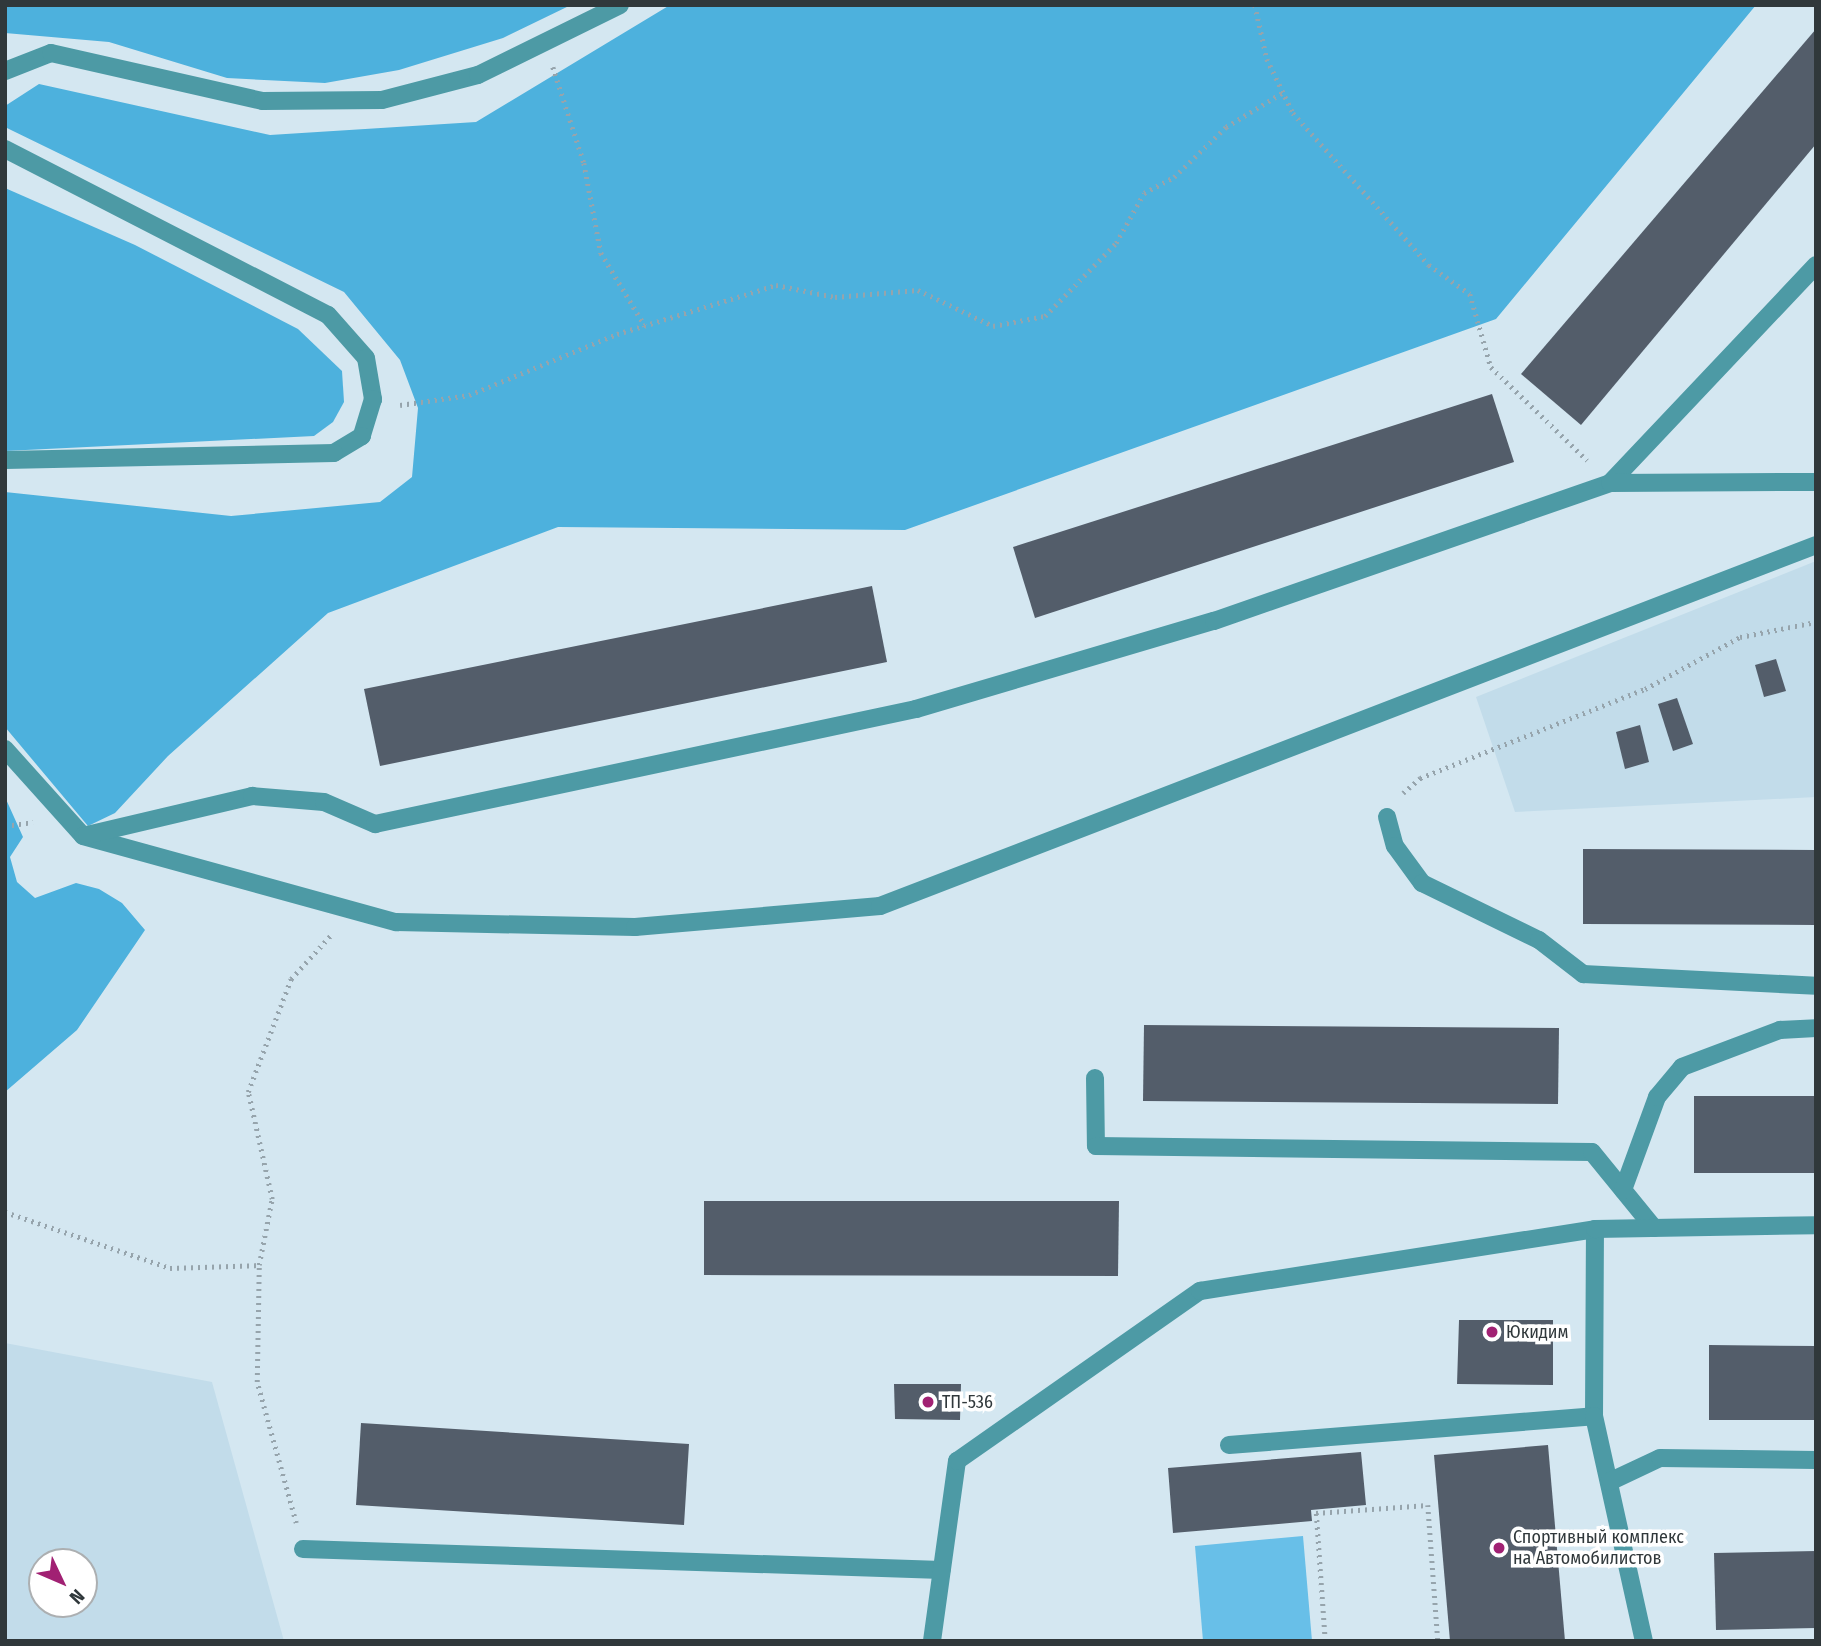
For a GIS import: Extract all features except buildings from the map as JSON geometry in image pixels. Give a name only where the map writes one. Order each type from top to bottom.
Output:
[{"type":"street","points":[[5,71],[51,53],[263,101],[335,105],[444,88],[546,47],[620,5]]},
{"type":"street","points":[[5,149],[328,315],[366,358],[372,409],[358,441],[334,453],[5,460]]},
{"type":"street","points":[[1610,483],[1816,265]]},
{"type":"street","points":[[83,836],[252,796],[324,802],[375,824],[916,709],[1214,621],[1610,483],[1816,482]]},
{"type":"street","points":[[5,749],[83,836],[396,922],[635,927],[880,906],[1816,545]]},
{"type":"street","points":[[1387,817],[1395,846],[1422,883],[1539,940],[1583,974],[1816,986]]},
{"type":"street","points":[[1623,1190],[1657,1097],[1682,1067],[1780,1030],[1816,1028]]},
{"type":"street","points":[[1095,1078],[1096,1146],[1592,1152],[1654,1228]]},
{"type":"street","points":[[932,1641],[957,1461],[1200,1292],[1595,1230],[1816,1225]]},
{"type":"street","points":[[1595,1230],[1594,1416],[1644,1641]]},
{"type":"street","points":[[1229,1445],[1594,1416]]},
{"type":"street","points":[[1609,1482],[1660,1458],[1816,1460]]},
{"type":"street","points":[[303,1549],[942,1570]]},
{"type":"path","points":[[1255,5],[1282,93],[1329,158],[1406,241],[1470,294],[1492,367],[1610,483]]},
{"type":"path","points":[[546,47],[584,163],[601,253],[645,326]]},
{"type":"path","points":[[372,409],[468,396],[645,326],[776,285],[835,297],[918,290],[993,326],[1045,316],[1116,243],[1144,193],[1174,177],[1226,127],[1282,93]]},
{"type":"path","points":[[1387,817],[1420,778],[1645,689],[1740,637],[1816,622]]},
{"type":"path","points":[[303,1549],[257,1382],[259,1265],[272,1199],[248,1092],[291,979],[353,911]]},
{"type":"path","points":[[5,1212],[170,1268],[259,1265]]},
{"type":"path","points":[[1325,1641],[1316,1513],[1428,1505],[1438,1641]]},
{"type":"shaded area","points":[[5,5],[571,5],[503,38],[399,70],[325,83],[227,78],[109,42],[5,33]]},
{"type":"shaded area","points":[[670,5],[1756,5],[1496,319],[905,530],[558,527],[328,613],[168,756],[115,813],[88,826],[5,727],[5,492],[231,516],[380,502],[412,477],[418,408],[400,360],[344,292],[5,127],[5,106],[39,84],[270,135],[476,122]]},
{"type":"shaded area","points":[[5,188],[135,245],[298,329],[342,371],[344,402],[333,422],[314,436],[5,451]]},
{"type":"shaded area","points":[[1816,561],[1816,797],[1515,812],[1476,697]]},
{"type":"shaded area","points":[[5,797],[23,837],[10,857],[17,882],[35,898],[76,883],[99,889],[122,903],[145,930],[77,1030],[5,1092]]},
{"type":"shaded area","points":[[5,1343],[212,1382],[284,1641],[5,1641]]},
{"type":"shaded area","points":[[1303,1536],[1312,1641],[1203,1641],[1195,1546]]},
{"type":"place","name":"Юкидим","points":[[1492,1332]]},
{"type":"place","name":"ТП-536","points":[[928,1402]]},
{"type":"place","name":"Спортивный комплекс на Автомобилистов","points":[[1499,1548]]}]
